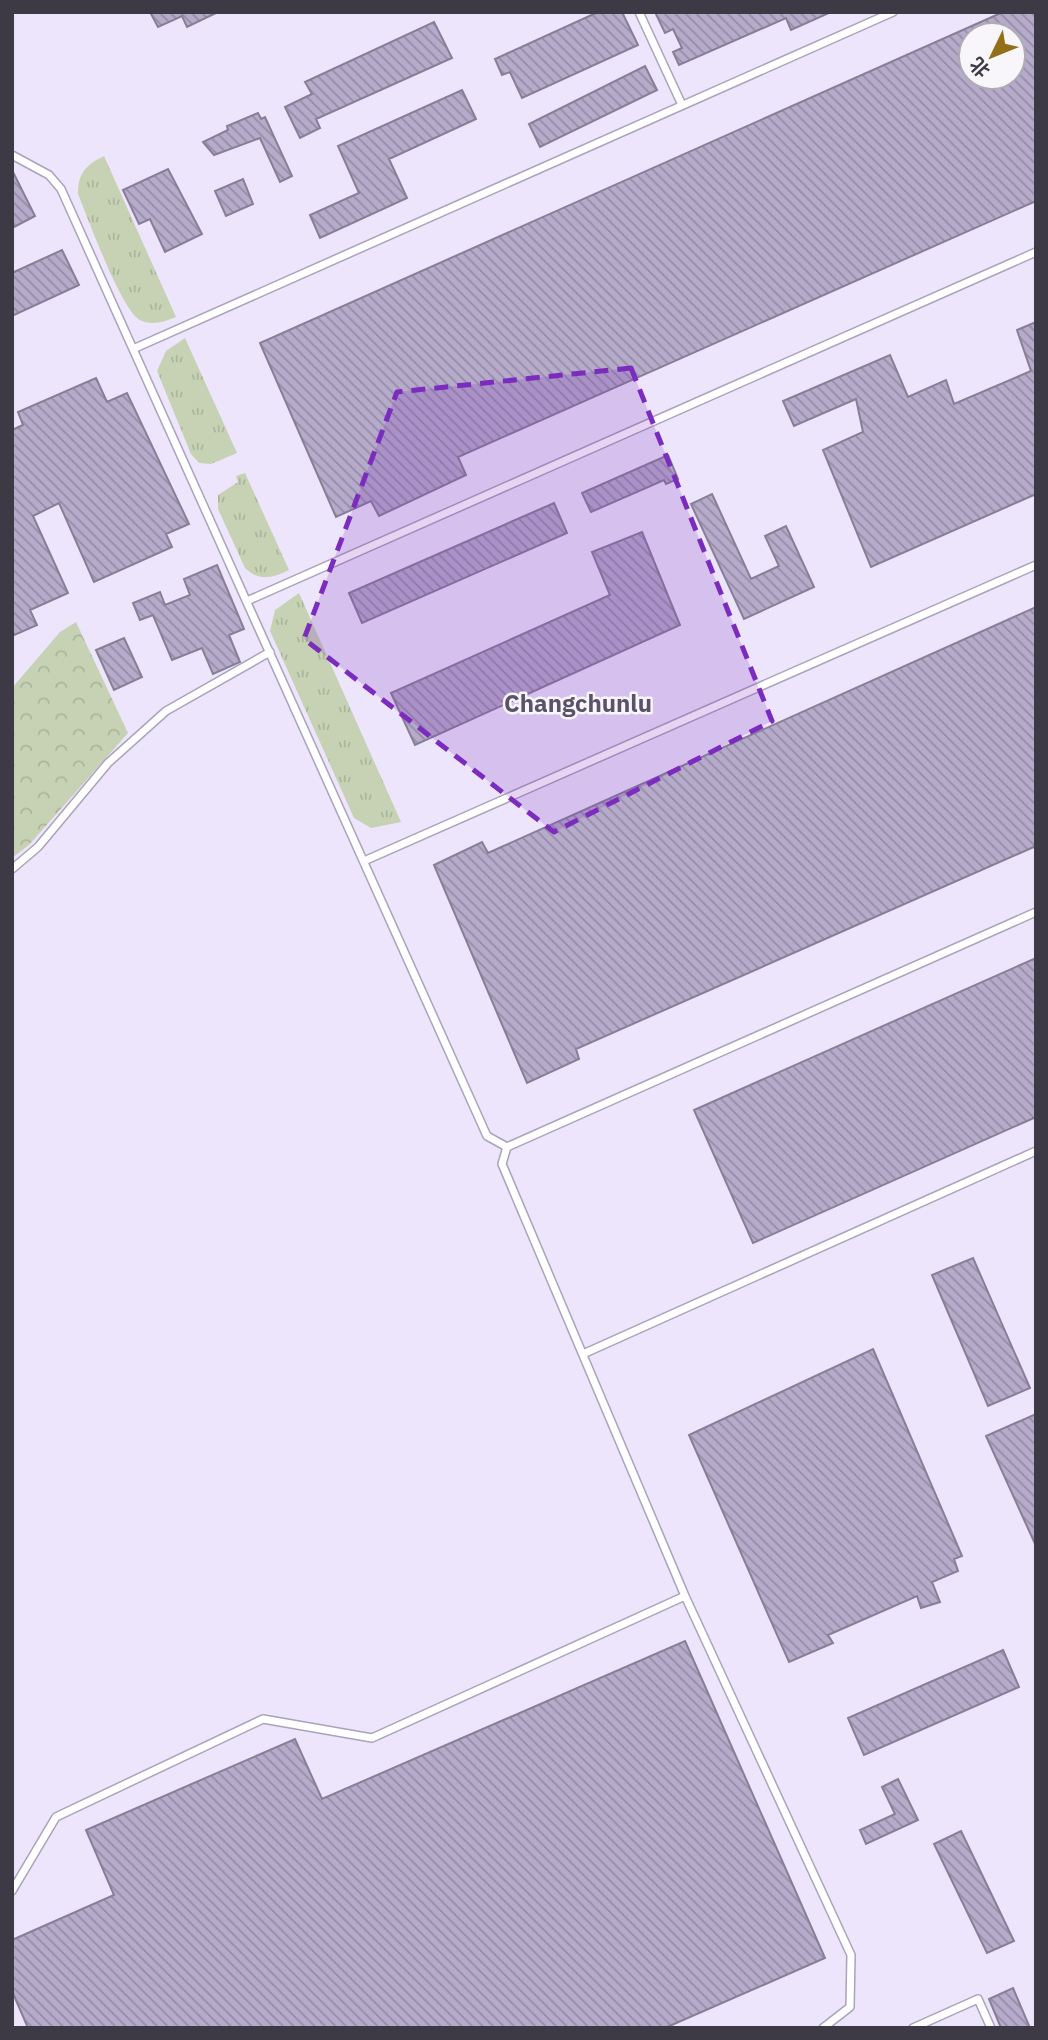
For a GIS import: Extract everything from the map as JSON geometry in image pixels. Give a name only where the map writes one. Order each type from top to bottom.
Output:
[{"type":"lane","points":[[639,12],[682,106]]},
{"type":"lane","points":[[133,349],[893,12]]},
{"type":"lane","points":[[12,155],[49,175],[61,189],[487,1136],[507,1147]]},
{"type":"lane","points":[[247,601],[1036,252]]},
{"type":"lane","points":[[364,861],[1036,565]]},
{"type":"lane","points":[[12,869],[38,847],[108,763],[166,711],[270,652]]},
{"type":"lane","points":[[823,2028],[850,2007],[851,1955],[685,1596],[502,1164],[507,1147],[1036,912]]},
{"type":"lane","points":[[583,1353],[1036,1151]]},
{"type":"lane","points":[[12,1891],[56,1817],[263,1718],[372,1738],[685,1596]]},
{"type":"lane","points":[[914,2028],[978,1999],[990,2028]]},
{"type":"highlighted area","points":[[631,368],[772,721],[554,832],[304,639],[397,392]]},
{"type":"green space","points":[[104,156],[176,317],[154,323],[140,320],[132,313],[106,262],[78,194],[84,170]]},
{"type":"green space","points":[[185,338],[237,453],[211,464],[199,463],[191,454],[157,371],[166,351]]},
{"type":"green space","points":[[245,473],[289,570],[277,575],[261,577],[245,568],[218,509],[218,495],[238,482],[236,476]]},
{"type":"green space","points":[[299,593],[401,822],[371,828],[354,818],[270,631],[275,610]]},
{"type":"green space","points":[[76,622],[128,733],[29,845],[12,858],[12,688],[60,632]]},
{"type":"building","points":[[150,12],[218,12],[187,27],[182,16],[158,27]]},
{"type":"building","points":[[598,12],[622,12],[638,45],[522,98],[510,72],[502,75],[495,59]]},
{"type":"building","points":[[655,12],[831,12],[791,30],[786,18],[679,65],[673,52],[682,48],[673,29],[665,33]]},
{"type":"building","points":[[1003,12],[1036,12],[1036,201],[458,457],[466,475],[379,516],[371,501],[336,517],[260,343],[957,32],[957,91],[1027,91],[1027,21],[983,21]]},
{"type":"building","points":[[434,22],[452,58],[316,119],[320,128],[300,138],[285,107],[312,94],[305,82]]},
{"type":"building","points":[[645,66],[657,90],[540,147],[529,124]]},
{"type":"building","points":[[462,90],[476,119],[389,159],[407,198],[320,238],[310,215],[359,193],[338,146]]},
{"type":"building","points":[[258,113],[261,119],[265,117],[292,176],[280,182],[260,138],[214,155],[203,142],[228,130],[227,126]]},
{"type":"building","points":[[168,169],[202,234],[165,252],[150,219],[139,224],[123,190]]},
{"type":"building","points":[[12,170],[35,216],[12,228]]},
{"type":"building","points":[[243,179],[253,204],[226,216],[215,191]]},
{"type":"building","points":[[62,250],[79,285],[12,316],[12,273]]},
{"type":"building","points":[[1036,322],[1036,494],[871,567],[823,450],[863,432],[856,399],[794,426],[783,401],[890,355],[908,397],[946,380],[954,404],[1031,371],[1017,330]]},
{"type":"building","points":[[96,378],[107,402],[127,393],[189,524],[166,534],[172,547],[94,582],[59,503],[33,516],[68,593],[30,610],[37,625],[12,636],[12,430],[23,425],[18,412]]},
{"type":"building","points":[[668,455],[678,479],[666,484],[664,480],[591,512],[582,493]]},
{"type":"building","points":[[712,494],[751,579],[779,566],[765,536],[786,526],[814,587],[744,619],[691,504]]},
{"type":"building","points":[[554,503],[567,533],[362,623],[349,593]]},
{"type":"building","points":[[642,532],[680,625],[415,745],[391,693],[610,595],[592,552]]},
{"type":"building","points":[[217,565],[244,629],[229,635],[240,662],[213,674],[202,648],[172,660],[153,615],[140,620],[133,603],[160,592],[165,605],[190,595],[184,579]]},
{"type":"building","points":[[1036,607],[1036,846],[576,1049],[579,1059],[527,1083],[434,865],[482,842],[488,853]]},
{"type":"building","points":[[124,638],[142,677],[114,690],[96,650]]},
{"type":"building","points":[[1036,958],[1036,1117],[753,1243],[694,1110]]},
{"type":"building","points":[[973,1258],[1030,1388],[988,1406],[932,1275]]},
{"type":"building","points":[[873,1349],[962,1556],[954,1559],[958,1571],[932,1582],[940,1602],[921,1608],[917,1596],[828,1635],[833,1643],[789,1662],[689,1435]]},
{"type":"building","points":[[1036,1414],[1036,1546],[986,1436]]},
{"type":"building","points":[[685,1641],[825,1958],[665,2028],[28,2028],[12,1991],[12,1940],[114,1895],[86,1830],[295,1739],[322,1799]]},
{"type":"building","points":[[1003,1650],[1019,1687],[864,1755],[848,1718]]},
{"type":"building","points":[[898,1779],[918,1820],[866,1844],[860,1830],[895,1814],[882,1787]]},
{"type":"building","points":[[961,1831],[1014,1941],[987,1953],[934,1844]]},
{"type":"building","points":[[1013,1988],[1030,2028],[1001,2028],[989,1999]]},
{"type":"district","name":"Changchunlu","points":[[578,703]]}]
